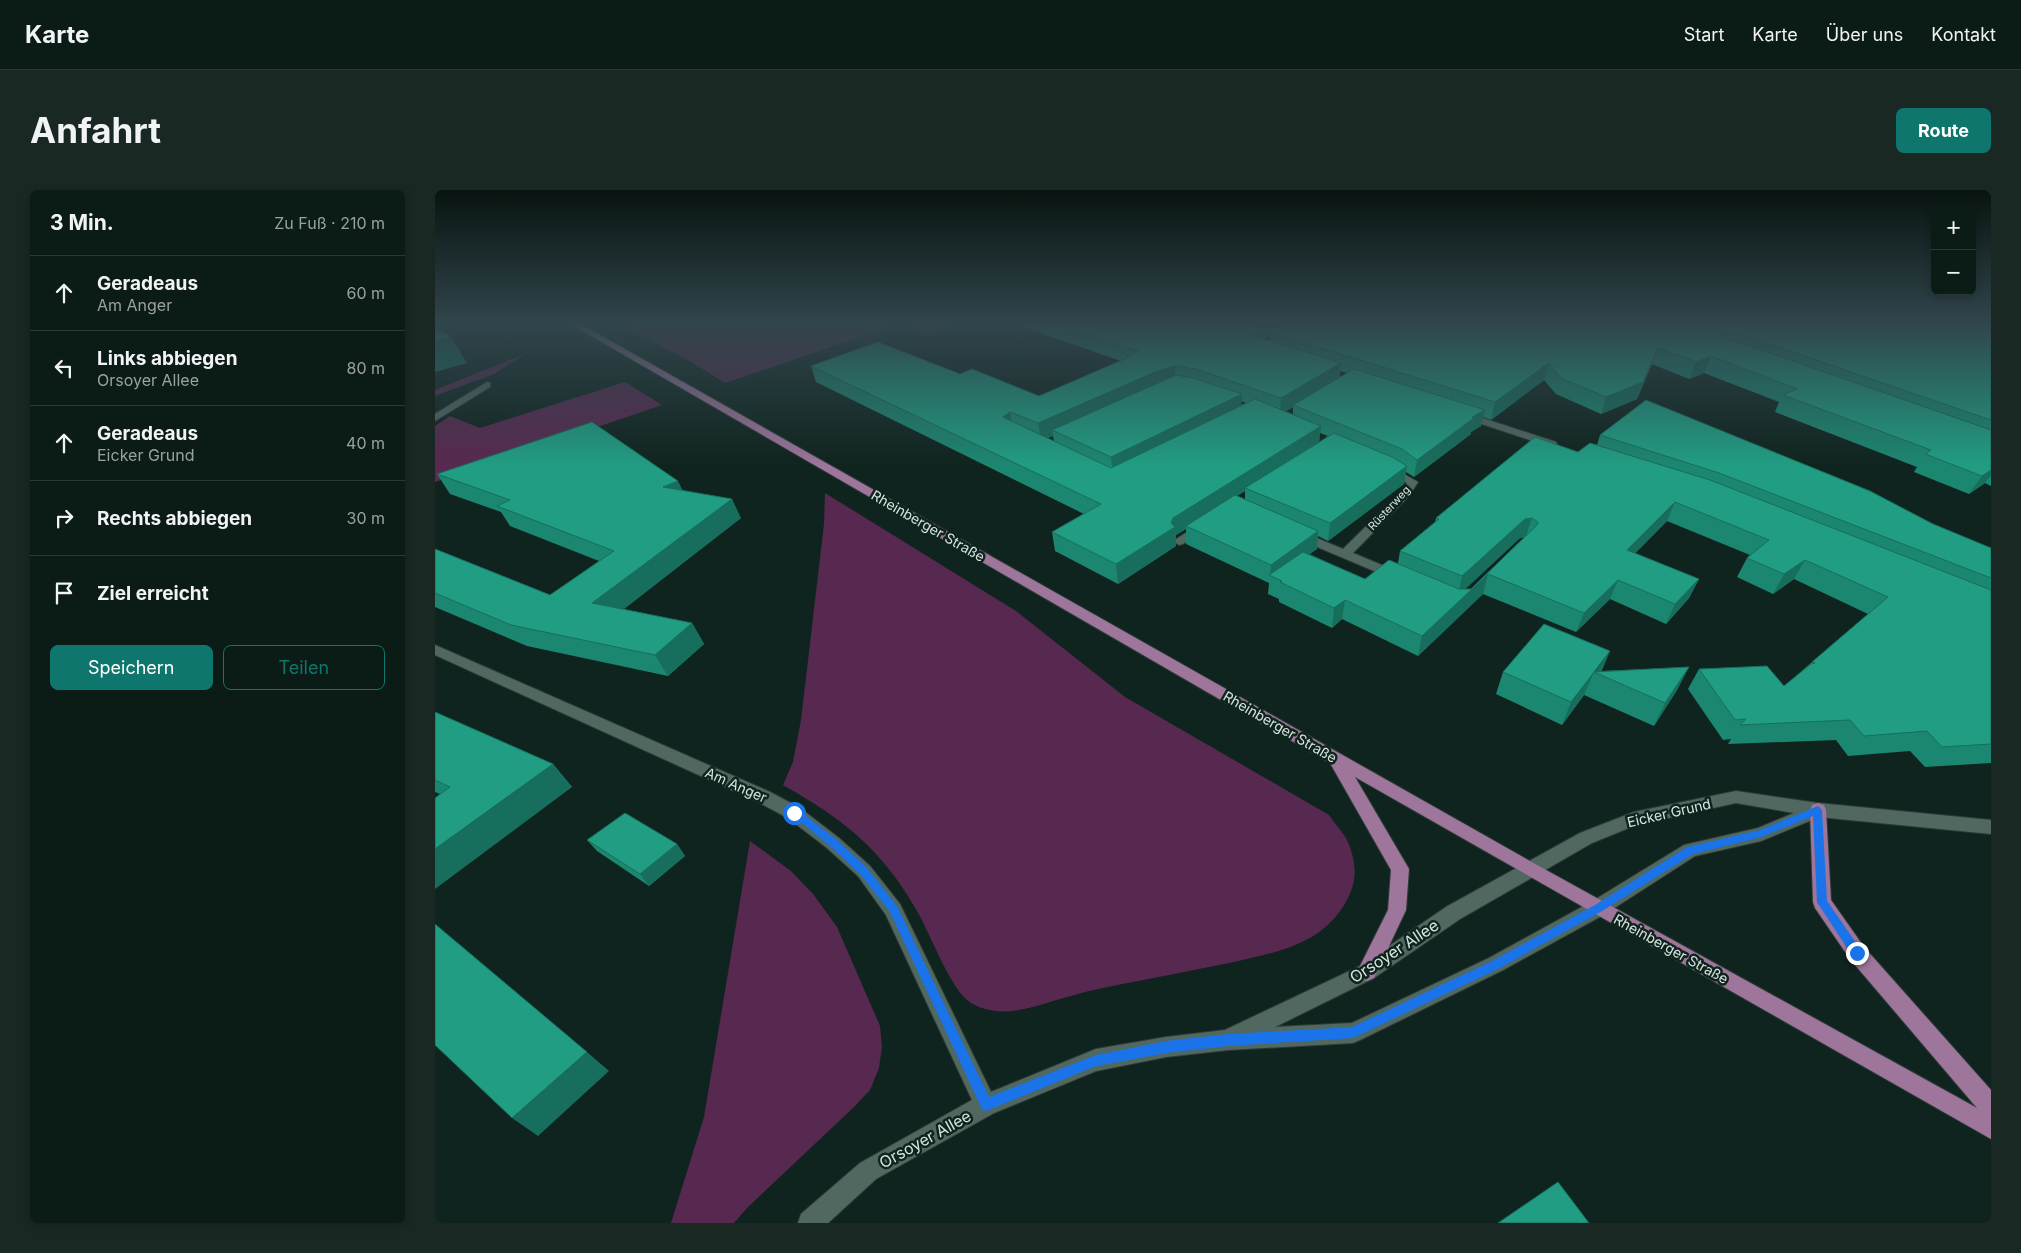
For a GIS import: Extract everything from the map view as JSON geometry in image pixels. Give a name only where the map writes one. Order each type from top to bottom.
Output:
[{"type":"main road","name":"Rheinberger Straße","points":[[657,370],[1531,870],[1991,1128]]},
{"type":"main road","points":[[1335,758],[1400,869],[1397,910],[1367,972]]},
{"type":"main road","points":[[1818,810],[1822,902],[1857,953],[1991,1106]]},
{"type":"street","points":[[435,418],[487,385]]},
{"type":"street","points":[[1452,411],[1564,448]]},
{"type":"street","name":"Rüsterweg","points":[[1345,554],[1405,494],[1413,482],[1394,470],[1376,462]]},
{"type":"street","points":[[1179,541],[1210,522]]},
{"type":"street","points":[[1293,532],[1407,581]]},
{"type":"street","name":"Am Anger","points":[[435,650],[764,797],[794,813],[833,843],[864,871],[893,910],[986,1104]]},
{"type":"street","name":"Eicker Grund","points":[[1531,870],[1587,838],[1634,819],[1736,797],[1818,810],[1991,827]]},
{"type":"street","name":"Eicker Grund","points":[[1598,908],[1690,850],[1761,834],[1818,810]]},
{"type":"street","name":"Orsoyer Allee","points":[[1228,1040],[1367,972],[1453,913],[1531,870]]},
{"type":"street","name":"Orsoyer Allee","points":[[811,1223],[868,1171],[986,1104],[1096,1060],[1166,1047],[1228,1040],[1353,1033],[1496,964],[1598,908]]},
{"type":"shaded area","points":[[484,370],[500,370],[435,396],[435,390]]},
{"type":"shaded area","points":[[704,370],[763,370],[725,383]]},
{"type":"shaded area","points":[[625,382],[662,405],[435,482],[435,426],[450,416],[480,428]]},
{"type":"shaded area","points":[[825,493],[1016,611],[1125,697],[1329,815],[1346,838],[1353,857],[1355,871],[1351,891],[1335,918],[1317,934],[1301,943],[1282,950],[1222,965],[1102,988],[1021,1010],[996,1011],[971,1003],[963,997],[941,961],[917,911],[890,870],[843,823],[783,785],[793,762],[801,720],[824,524]]},
{"type":"shaded area","points":[[750,841],[791,871],[813,894],[837,927],[880,1026],[882,1047],[879,1068],[870,1090],[747,1208],[734,1223],[671,1223],[704,1117]]},
{"type":"building","points":[[820,370],[950,370],[960,374],[975,370],[1039,396],[1099,370],[1161,370],[1038,423],[1010,412],[1003,417],[1111,468],[1255,399],[1321,426],[1173,518],[1171,523],[1175,527],[1116,564],[1052,532],[1101,504]]},
{"type":"building","points":[[1200,370],[1329,370],[1281,398]]},
{"type":"building","points":[[1352,370],[1358,370],[1485,410],[1472,417],[1474,418],[1417,460],[1402,449],[1293,405]]},
{"type":"building","points":[[1393,370],[1539,370],[1495,402]]},
{"type":"building","points":[[1555,370],[1648,370],[1643,382],[1606,397],[1561,378]]},
{"type":"building","points":[[1748,370],[1819,370],[1991,430],[1991,470],[1982,476],[1925,454],[1931,450],[1783,395],[1797,389]]},
{"type":"building","points":[[1846,370],[1991,370],[1991,420]]},
{"type":"building","points":[[1176,375],[1193,378],[1242,394],[1111,457],[1052,430]]},
{"type":"building","points":[[1646,400],[1870,491],[1933,524],[1991,548],[1991,578],[1719,473],[1600,435]]},
{"type":"building","points":[[592,422],[678,481],[663,487],[732,499],[592,603],[692,623],[655,655],[511,625],[435,593],[435,549],[550,595],[614,551],[497,506],[510,500],[437,474]]},
{"type":"building","points":[[1334,433],[1392,457],[1407,466],[1330,523],[1245,488]]},
{"type":"building","points":[[1535,437],[1578,452],[1590,443],[1710,480],[1991,590],[1991,744],[1942,747],[1927,731],[1864,736],[1850,720],[1740,725],[1746,719],[1735,720],[1699,669],[1767,666],[1784,686],[1811,664],[1815,663],[1812,662],[1888,597],[1805,560],[1784,574],[1747,558],[1769,540],[1675,502],[1627,550],[1699,579],[1675,604],[1618,580],[1584,613],[1488,574],[1422,636],[1345,600],[1334,608],[1269,575],[1303,552],[1365,579],[1389,560],[1459,589],[1471,589],[1538,522],[1532,518],[1525,519],[1462,576],[1400,551],[1439,519],[1436,518]]},
{"type":"building","points":[[1235,495],[1318,531],[1271,565],[1186,526]]},
{"type":"building","points":[[1544,624],[1610,651],[1571,702],[1503,672]]},
{"type":"building","points":[[1689,667],[1665,703],[1594,672]]},
{"type":"building","points":[[435,712],[553,764],[435,849],[435,798],[450,787],[435,780]]},
{"type":"building","points":[[625,813],[677,844],[640,874],[587,840]]},
{"type":"building","points":[[435,924],[587,1052],[512,1118],[435,1045]]},
{"type":"building","points":[[1558,1182],[1589,1223],[1498,1223]]},
{"type":"route","points":[[794,813],[809,823],[864,871],[893,910],[986,1104],[1096,1060],[1166,1047],[1228,1040],[1353,1033],[1496,964],[1598,908],[1690,850],[1761,834],[1818,810],[1822,902],[1857,953]]}]
